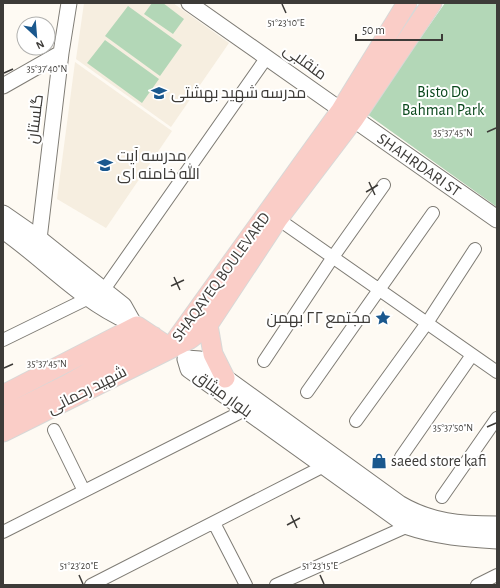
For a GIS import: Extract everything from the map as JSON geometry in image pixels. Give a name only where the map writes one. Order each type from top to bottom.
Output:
[{"type":"main road","name":"SHAQAYEQ BOULEVARD","points":[[170,348],[190,339],[208,324],[347,115],[407,3]]},
{"type":"main road","name":"SHAQAYEQ BOULEVARD","points":[[170,348],[432,3]]},
{"type":"main road","name":"SHAHRDARI ST","points":[[347,115],[497,220]]},
{"type":"main road","points":[[3,214],[10,233],[96,295],[123,306],[134,324],[186,359]]},
{"type":"main road","points":[[10,233],[39,239],[96,295]]},
{"type":"main road","name":"شهید رحمانی","points":[[3,395],[134,324]]},
{"type":"main road","points":[[208,324],[213,354],[224,378]]},
{"type":"main road","name":"شهید رحمانی","points":[[3,416],[68,384],[153,336]]},
{"type":"main road","name":"شهید رحمانی","points":[[3,432],[170,348]]},
{"type":"main road","name":"بلوار میثاق","points":[[497,525],[468,525],[433,519],[416,514],[392,499],[200,360],[186,359],[189,369],[408,526],[427,533],[463,538],[497,540]]},
{"type":"street","name":"گلستان","points":[[39,239],[61,53],[69,3]]},
{"type":"street","name":"منقلبی","points":[[189,3],[347,115]]},
{"type":"street","points":[[3,86],[61,53]]},
{"type":"street","points":[[3,340],[96,295],[267,57]]},
{"type":"street","points":[[264,361],[332,257],[384,185]]},
{"type":"street","points":[[307,392],[378,289],[433,213]]},
{"type":"street","points":[[278,219],[497,372]]},
{"type":"street","points":[[356,421],[427,323],[475,249]]},
{"type":"street","points":[[401,457],[472,355]]},
{"type":"street","points":[[3,532],[245,410]]},
{"type":"street","points":[[442,497],[497,418]]},
{"type":"street","points":[[54,430],[84,491]]},
{"type":"street","points":[[91,585],[324,466]]},
{"type":"street","points":[[214,523],[246,585]]},
{"type":"street","points":[[276,585],[408,526]]},
{"type":"street","points":[[477,585],[497,575]]},
{"type":"shaded area","name":"مدرسه شهید بهشتی","points":[[84,3],[173,3],[229,43],[171,127],[76,59]]},
{"type":"shaded area","name":"مدرسه آیت الله خامنه ای","points":[[75,62],[172,131],[106,228],[57,199]]},
{"type":"green space","points":[[152,3],[163,3],[184,19],[173,34],[144,14]]},
{"type":"green space","name":"Bisto Do Bahman Park","points":[[445,3],[497,3],[497,207],[367,114]]},
{"type":"green space","points":[[128,6],[182,45],[160,76],[105,36]]},
{"type":"green space","points":[[105,40],[159,79],[142,103],[87,63]]},
{"type":"place","name":"مدرسه شهید بهشتی","points":[[159,93]]},
{"type":"place","name":"مدرسه آیت الله خامنه ای","points":[[105,165]]},
{"type":"place","name":"مجتمع ۲۲ بهمن","points":[[383,318]]},
{"type":"place","name":"saeed store kafi","points":[[379,461]]}]
